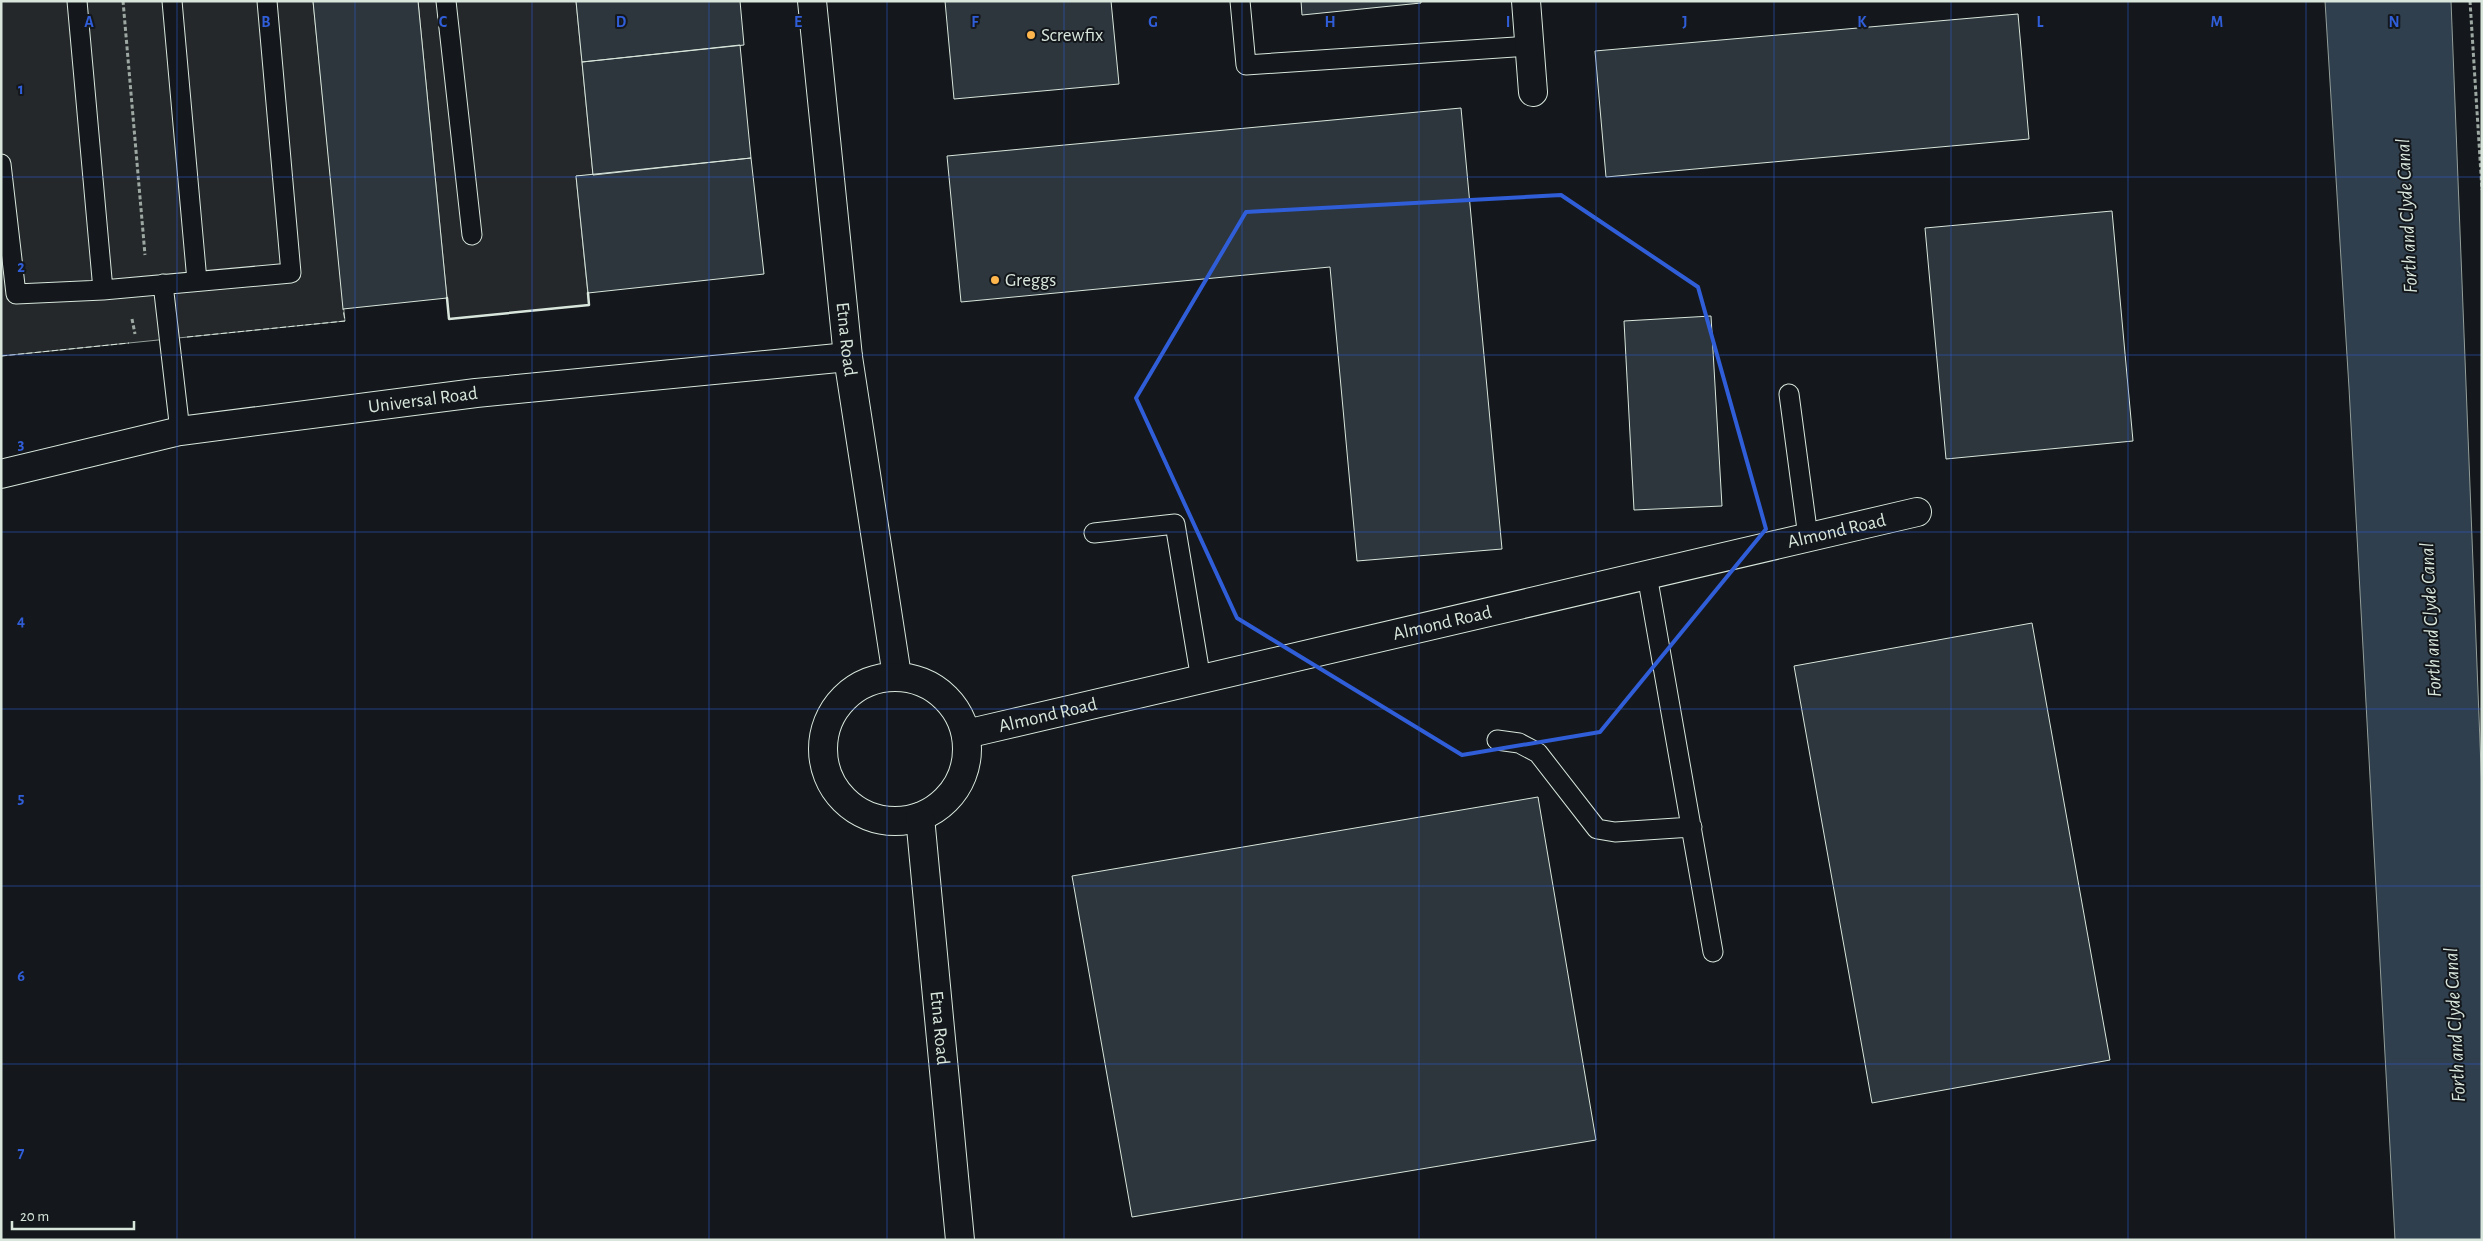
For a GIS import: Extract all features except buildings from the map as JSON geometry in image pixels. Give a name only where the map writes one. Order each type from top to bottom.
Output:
[{"type":"street","name":"Etna Road","points":[[812,1],[848,357],[897,676]]},
{"type":"street","points":[[1526,1],[1533,92]]},
{"type":"street","name":"Universal Road","points":[[1,474],[180,431],[476,393],[848,357]]},
{"type":"street","name":"Almond Road","points":[[966,734],[1917,512]]},
{"type":"street","points":[[897,676],[922,682],[943,695],[959,714],[966,734],[967,760],[959,784],[943,803],[920,817],[894,822],[870,817],[848,804],[832,785],[823,760],[824,736],[833,712],[850,693],[871,680],[897,676]]},
{"type":"street","name":"Etna Road","points":[[920,817],[960,1240]]},
{"type":"lane","points":[[77,1],[102,290]]},
{"type":"lane","points":[[172,1],[197,281]]},
{"type":"lane","points":[[1,164],[16,294],[102,290],[291,273],[267,1]]},
{"type":"lane","points":[[446,1],[472,235]]},
{"type":"lane","points":[[1240,1],[1246,65],[1530,46]]},
{"type":"lane","points":[[163,284],[180,431]]},
{"type":"lane","points":[[1789,394],[1808,537]]},
{"type":"lane","points":[[1094,534],[1175,524],[1201,680]]},
{"type":"lane","points":[[1647,575],[1713,952]]},
{"type":"lane","points":[[1497,740],[1519,743],[1538,753],[1597,829],[1615,832],[1692,828]]},
{"type":"path","points":[[123,1],[146,266],[139,286],[132,318],[137,342]]},
{"type":"path","points":[[2470,1],[2482,190]]},
{"type":"highlighted area","points":[[1561,195],[1698,287],[1766,529],[1600,732],[1462,755],[1237,618],[1136,398],[1246,212]]},
{"type":"shaded area","points":[[1,1],[313,1],[345,321],[1,356]]},
{"type":"shaded area","points":[[418,1],[576,1],[593,175],[576,176],[589,305],[449,319]]},
{"type":"water","name":"Forth and Clyde Canal","points":[[2325,1],[2451,1],[2482,793],[2482,1240],[2395,1240],[2349,388]]},
{"type":"fence","points":[[187,337],[345,321],[343,309]]},
{"type":"fence","points":[[1,356],[129,343]]},
{"type":"wall","points":[[447,298],[449,319],[589,305],[588,293]]},
{"type":"place","name":"Screwfix","points":[[1031,35]]},
{"type":"place","name":"Greggs","points":[[995,280]]}]
